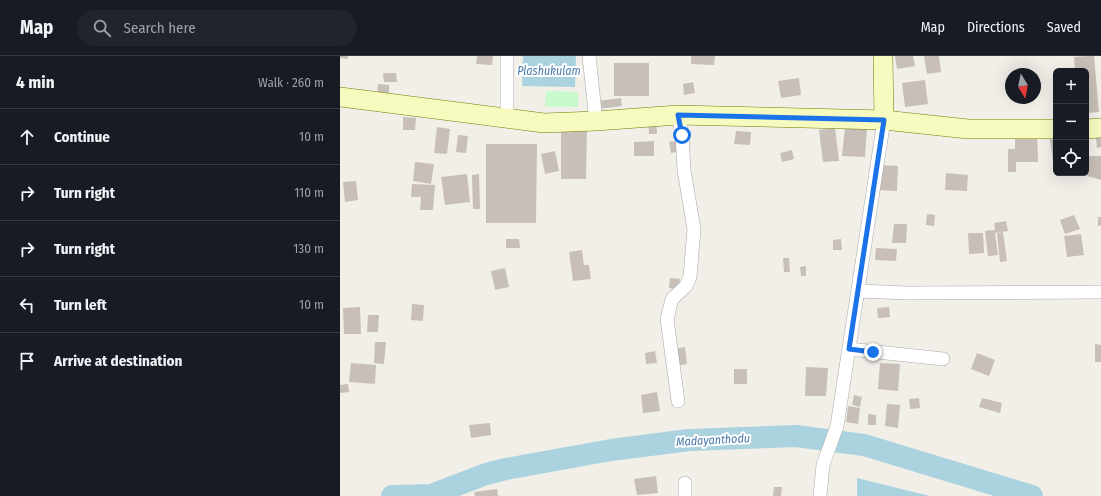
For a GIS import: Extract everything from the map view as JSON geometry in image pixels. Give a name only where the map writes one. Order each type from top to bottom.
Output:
[{"type":"main road","points":[[883,56],[884,120]]},
{"type":"main road","points":[[340,97],[544,123],[678,115],[884,120],[968,129],[1053,129]]},
{"type":"main road","points":[[1089,129],[1101,128]]},
{"type":"street","points":[[507,56],[507,119]]},
{"type":"street","points":[[589,56],[596,121]]},
{"type":"street","points":[[678,115],[682,135],[684,170],[694,229],[690,276],[686,286],[672,299],[667,319],[678,401]]},
{"type":"street","points":[[820,496],[823,465],[837,426],[884,120]]},
{"type":"street","points":[[858,291],[907,293],[1101,292]]},
{"type":"street","points":[[849,349],[943,359]]},
{"type":"green space","points":[[546,91],[578,92],[578,107],[545,107]]},
{"type":"water","name":"Plashukulam","points":[[523,56],[576,56],[575,87],[522,86]]},
{"type":"water","points":[[857,478],[930,496],[857,496]]},
{"type":"building","points":[[340,56],[348,56],[348,59],[340,58]]},
{"type":"building","points":[[477,56],[493,56],[492,65],[476,64]]},
{"type":"building","points":[[691,56],[715,56],[714,65],[691,64]]},
{"type":"building","points":[[895,56],[913,56],[915,66],[897,69]]},
{"type":"building","points":[[924,56],[939,56],[941,72],[927,74]]},
{"type":"building","points":[[1094,56],[1099,112],[1089,113],[1089,68],[1075,68],[1074,57]]},
{"type":"building","points":[[614,63],[649,63],[649,96],[614,96]]},
{"type":"building","points":[[383,73],[396,73],[397,82],[384,82]]},
{"type":"building","points":[[799,78],[801,95],[781,98],[778,81]]},
{"type":"building","points":[[925,80],[928,104],[905,107],[902,83]]},
{"type":"building","points":[[693,82],[695,93],[684,95],[683,84]]},
{"type":"building","points":[[378,84],[389,85],[389,96],[377,95]]},
{"type":"building","points":[[621,98],[622,106],[599,109],[598,101]]},
{"type":"building","points":[[403,117],[416,118],[415,130],[403,130]]},
{"type":"building","points":[[656,118],[657,134],[649,134],[648,119]]},
{"type":"building","points":[[561,125],[587,126],[586,179],[561,179]]},
{"type":"building","points":[[437,127],[450,129],[447,154],[434,153]]},
{"type":"building","points":[[845,127],[867,129],[865,157],[842,156]]},
{"type":"building","points":[[835,128],[839,161],[823,162],[819,130]]},
{"type":"building","points":[[1095,130],[1101,130],[1101,147],[1097,148]]},
{"type":"building","points":[[736,131],[751,132],[750,145],[734,144]]},
{"type":"building","points":[[1015,131],[1037,131],[1038,162],[1016,162],[1016,172],[1008,172],[1008,149],[1015,149]]},
{"type":"building","points":[[458,135],[468,136],[466,153],[456,152]]},
{"type":"building","points":[[1053,138],[1053,162],[1050,139]]},
{"type":"building","points":[[680,140],[682,151],[671,153],[669,142]]},
{"type":"building","points":[[654,141],[654,156],[634,156],[634,142]]},
{"type":"building","points":[[486,144],[537,144],[536,223],[486,223]]},
{"type":"building","points":[[792,150],[794,159],[782,162],[780,153]]},
{"type":"building","points":[[555,151],[559,171],[545,174],[541,154]]},
{"type":"building","points":[[1089,156],[1101,156],[1101,180],[1087,176],[1089,176]]},
{"type":"building","points":[[415,162],[434,164],[431,184],[413,181]]},
{"type":"building","points":[[879,165],[898,166],[897,191],[878,190]]},
{"type":"building","points":[[946,173],[968,175],[967,191],[945,190]]},
{"type":"building","points":[[467,174],[470,202],[445,205],[441,177]]},
{"type":"building","points":[[479,174],[480,209],[473,209],[472,175]]},
{"type":"building","points":[[356,181],[358,200],[345,202],[343,182]]},
{"type":"building","points":[[412,184],[435,185],[433,210],[420,210],[421,197],[411,197]]},
{"type":"building","points":[[927,214],[935,215],[934,226],[926,225]]},
{"type":"building","points":[[1074,215],[1080,229],[1065,234],[1060,220]]},
{"type":"building","points":[[1098,217],[1101,217],[1101,225],[1098,226]]},
{"type":"building","points":[[1006,221],[1008,231],[995,233],[998,255],[988,256],[985,231],[995,230],[994,223]]},
{"type":"building","points":[[894,224],[907,224],[906,243],[892,243]]},
{"type":"building","points":[[1003,232],[1007,261],[1000,262],[997,233]]},
{"type":"building","points":[[968,233],[983,233],[984,253],[969,254]]},
{"type":"building","points":[[1081,234],[1084,255],[1067,257],[1064,236]]},
{"type":"building","points":[[506,239],[519,239],[520,248],[506,248]]},
{"type":"building","points":[[841,239],[842,250],[833,250],[833,240]]},
{"type":"building","points":[[876,248],[897,249],[896,261],[875,260]]},
{"type":"building","points":[[582,250],[584,265],[589,265],[591,279],[573,281],[569,252]]},
{"type":"building","points":[[783,258],[789,258],[790,272],[784,272]]},
{"type":"building","points":[[806,266],[806,276],[801,276],[800,267]]},
{"type":"building","points":[[505,268],[509,287],[495,290],[491,271]]},
{"type":"building","points":[[670,278],[680,279],[679,289],[669,288]]},
{"type":"building","points":[[412,304],[424,305],[423,321],[411,320]]},
{"type":"building","points":[[360,307],[361,334],[344,334],[343,308]]},
{"type":"building","points":[[889,307],[890,317],[878,318],[877,308]]},
{"type":"building","points":[[368,315],[379,315],[378,332],[367,332]]},
{"type":"building","points":[[375,342],[386,342],[384,364],[374,363]]},
{"type":"building","points":[[1095,344],[1101,345],[1101,362],[1095,362]]},
{"type":"building","points":[[685,347],[687,364],[676,366],[673,349]]},
{"type":"building","points":[[655,351],[657,363],[646,364],[645,353]]},
{"type":"building","points":[[977,353],[995,360],[989,376],[971,369]]},
{"type":"building","points":[[351,363],[376,365],[375,384],[349,382]]},
{"type":"building","points":[[880,363],[900,364],[898,391],[878,389]]},
{"type":"building","points":[[806,367],[828,368],[826,396],[805,396]]},
{"type":"building","points":[[734,369],[747,369],[747,384],[734,384]]},
{"type":"building","points":[[348,384],[349,392],[340,393],[340,385]]},
{"type":"building","points":[[657,392],[660,411],[643,413],[641,395]]},
{"type":"building","points":[[854,395],[862,397],[860,407],[852,405]]},
{"type":"building","points":[[919,398],[920,408],[910,409],[909,399]]},
{"type":"building","points":[[982,398],[1002,403],[1000,413],[979,407]]},
{"type":"building","points":[[887,404],[900,405],[898,428],[885,426]]},
{"type":"building","points":[[848,406],[860,408],[858,424],[846,422]]},
{"type":"building","points":[[868,414],[876,415],[876,425],[868,425]]},
{"type":"building","points":[[490,423],[491,435],[471,438],[469,425]]},
{"type":"building","points":[[656,476],[658,493],[637,495],[634,479]]},
{"type":"building","points":[[774,487],[782,487],[781,496],[773,496]]},
{"type":"building","points":[[497,489],[498,496],[475,496],[474,492]]},
{"type":"waterway","name":"Madayanthodu","points":[[392,496],[431,495],[486,474],[611,450],[689,440],[796,436],[864,445],[1032,496]]},
{"type":"route","points":[[682,135],[678,115],[884,120],[849,349],[873,352]]}]
